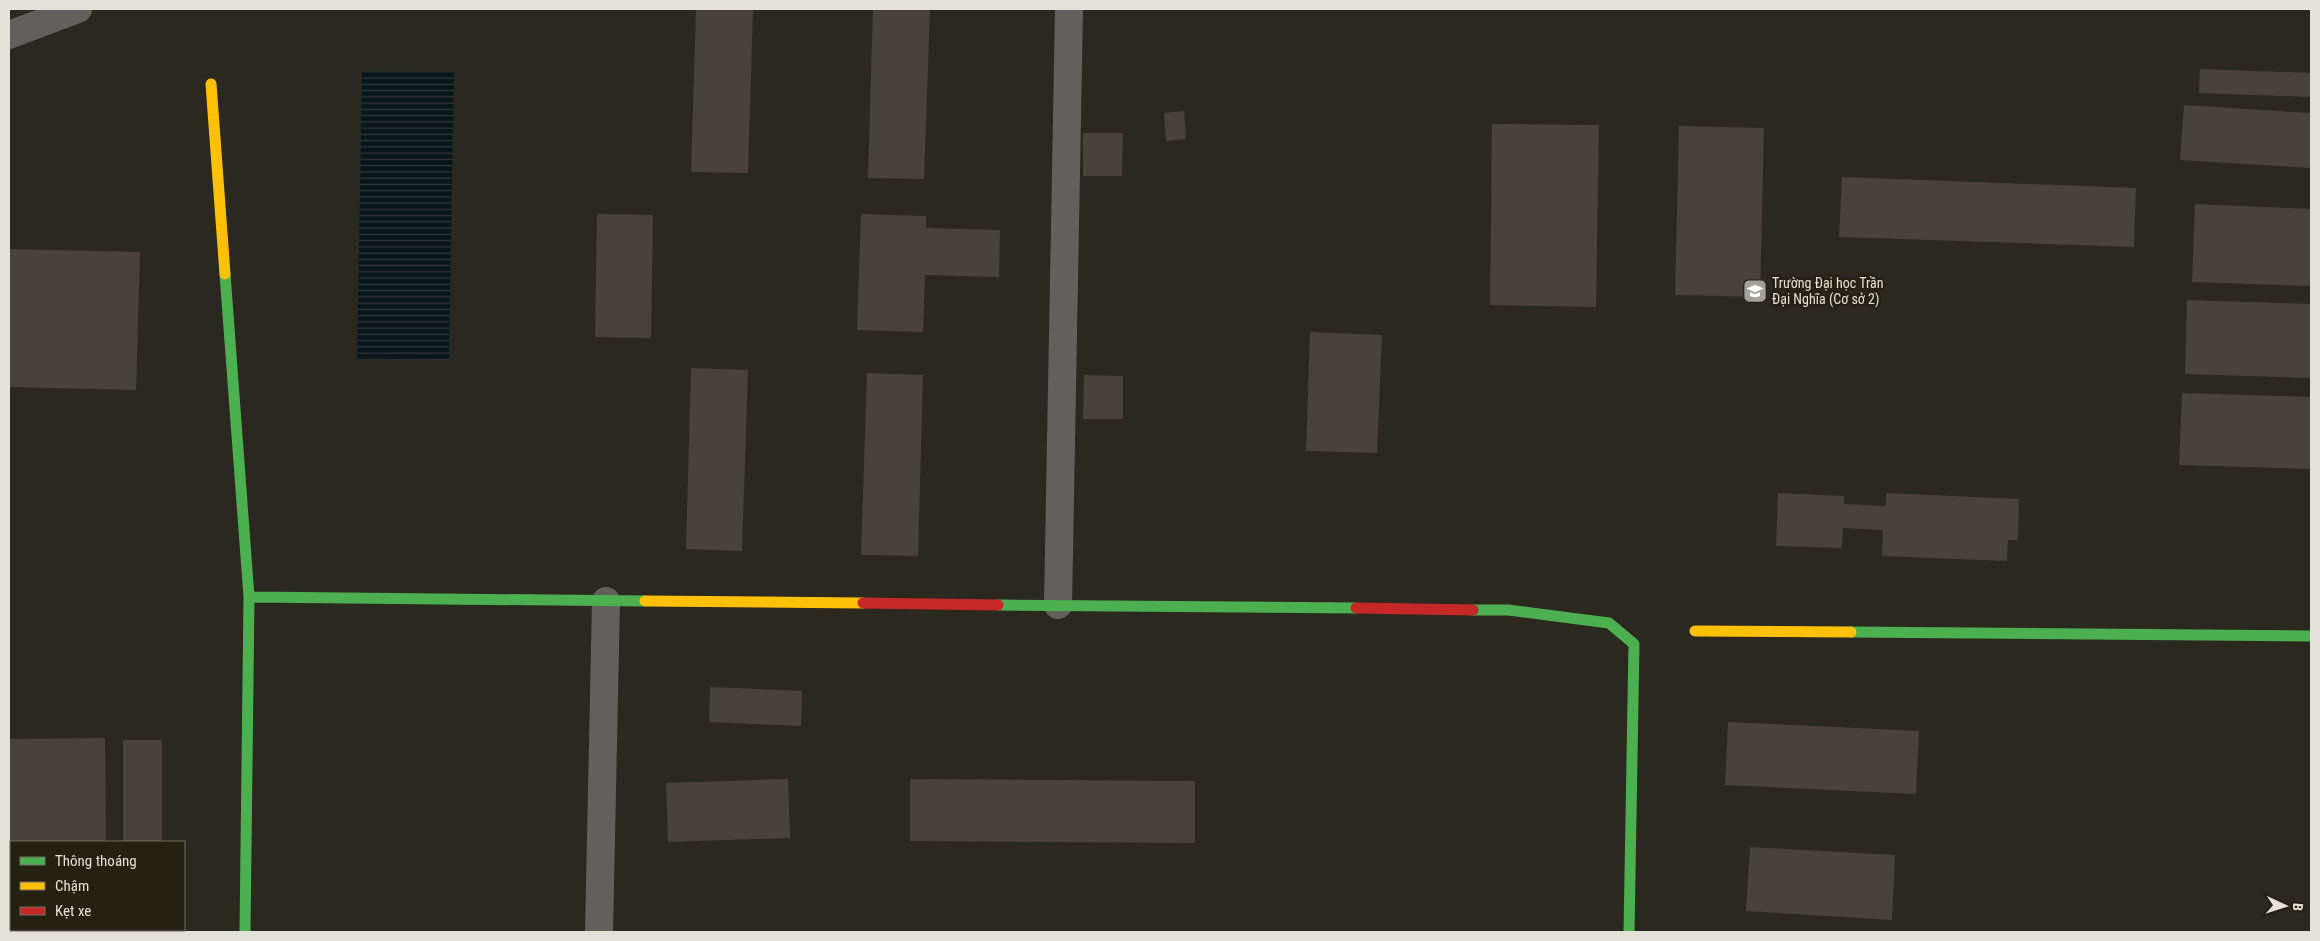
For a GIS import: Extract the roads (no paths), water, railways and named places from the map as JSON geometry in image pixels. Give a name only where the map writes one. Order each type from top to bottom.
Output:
[{"type":"street","points":[[9,36],[78,9]]},
{"type":"street","points":[[1058,605],[1070,9]]},
{"type":"street","points":[[211,84],[249,597],[245,932]]},
{"type":"street","points":[[249,597],[1508,610],[1609,623],[1634,644],[1629,932]]},
{"type":"street","points":[[599,932],[606,601]]},
{"type":"street","points":[[1695,631],[2311,636]]},
{"type":"place","name":"Trường Đại học Trần Đại Nghĩa (Cơ sở 2)","points":[[1755,291]]}]
